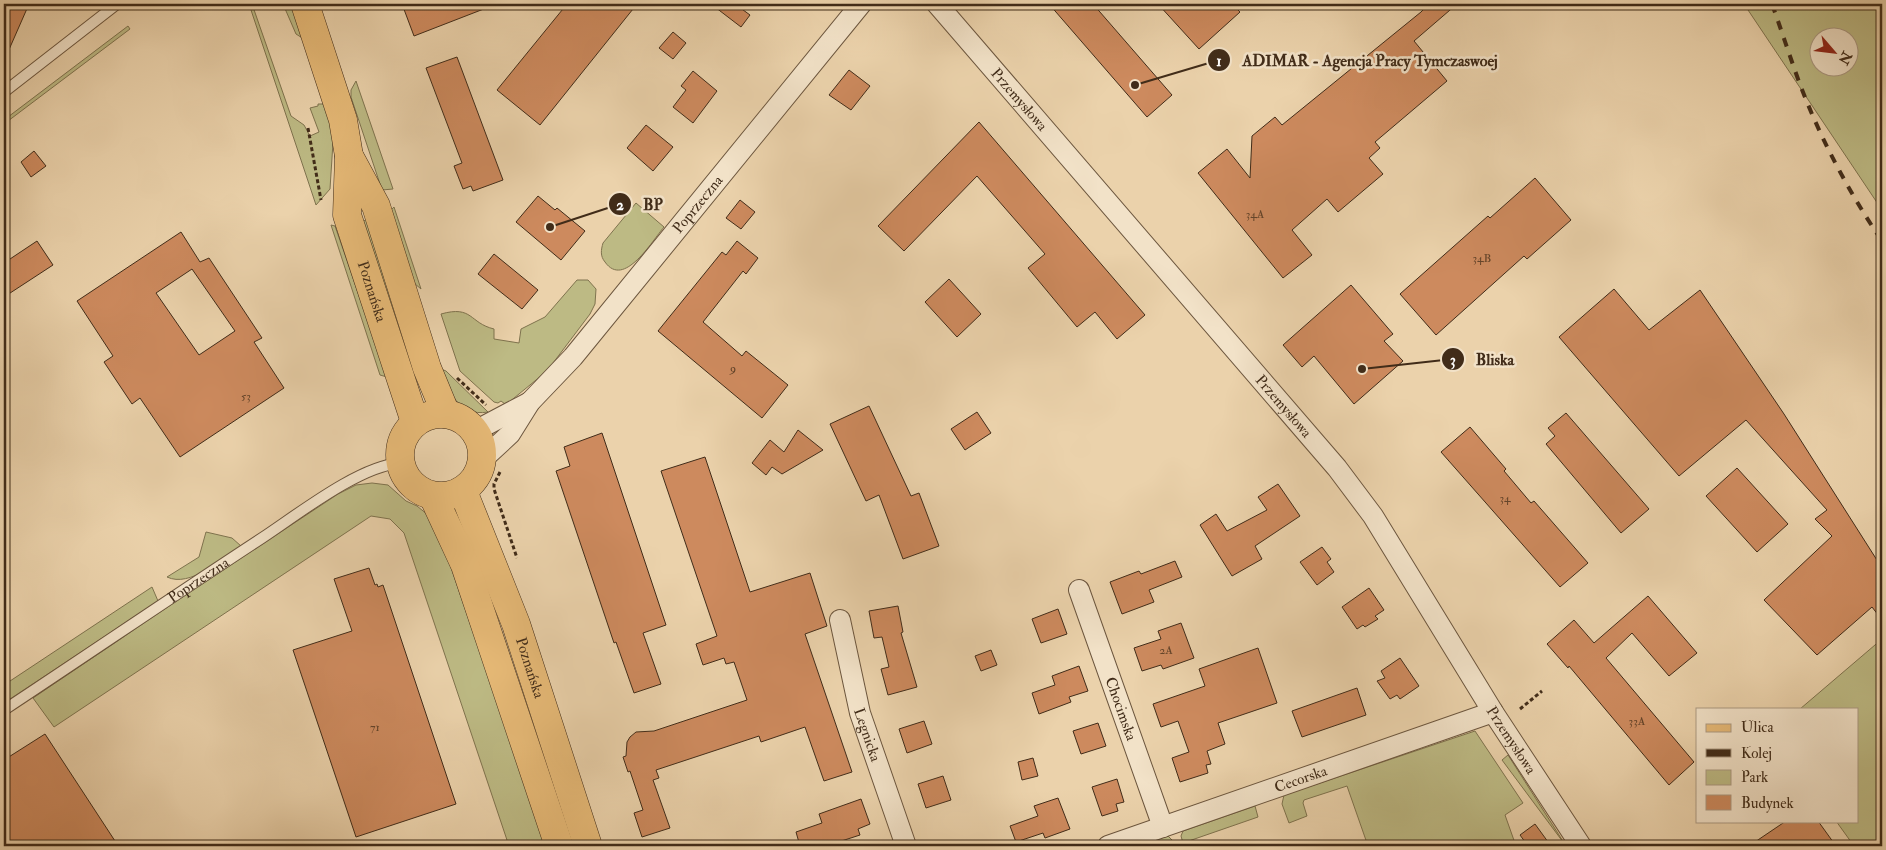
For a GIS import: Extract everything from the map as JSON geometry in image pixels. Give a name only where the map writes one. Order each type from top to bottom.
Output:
[{"type":"main road","name":"Poznańska","points":[[305,4],[343,120],[349,156],[347,215],[415,422]]},
{"type":"main road","name":"Poznańska","points":[[349,156],[376,206],[427,368],[446,414]]},
{"type":"main road","points":[[446,414],[457,417],[475,431],[492,465],[480,471],[473,482],[463,491],[448,496],[433,496],[421,492],[411,485],[400,463],[400,448],[405,434],[415,422],[430,415],[446,414]]},
{"type":"main road","name":"Poznańska","points":[[463,491],[516,624],[588,846]]},
{"type":"main road","name":"Poznańska","points":[[433,496],[465,566],[558,846]]},
{"type":"street","name":"Poprzeczna","points":[[492,465],[530,402],[573,357],[861,4]]},
{"type":"street","name":"Przemysłowa","points":[[937,4],[1337,468],[1374,516],[1493,712],[1580,846]]},
{"type":"street","name":"Poprzeczna","points":[[475,431],[530,402]]},
{"type":"street","name":"Chocimska","points":[[1079,590],[1163,827]]},
{"type":"street","name":"Legnicka","points":[[840,620],[860,713],[906,846]]},
{"type":"street","name":"Cecorska","points":[[1108,846],[1493,712]]},
{"type":"lane","points":[[4,92],[117,4]]},
{"type":"lane","name":"Poprzeczna","points":[[4,710],[356,476],[390,463],[400,463]]},
{"type":"path","points":[[308,128],[321,200]]},
{"type":"path","points":[[454,375],[488,406]]},
{"type":"path","points":[[492,465],[497,476],[494,486],[519,564]]},
{"type":"path","points":[[1520,709],[1542,692]]},
{"type":"green space","points":[[249,4],[252,4],[291,116],[304,125],[310,136],[319,132],[310,108],[323,104],[330,110],[333,142],[330,189],[316,205]]},
{"type":"green space","points":[[283,4],[291,4],[301,19],[307,41],[296,34]]},
{"type":"green space","points":[[1744,4],[1882,4],[1882,210]]},
{"type":"green space","points":[[128,26],[130,29],[4,124],[4,120]]},
{"type":"green space","points":[[356,81],[393,189],[382,190],[351,97],[351,90]]},
{"type":"green space","points":[[636,203],[664,227],[637,260],[621,270],[612,269],[602,257],[603,243]]},
{"type":"green space","points":[[394,207],[421,289],[414,283],[390,211]]},
{"type":"green space","points":[[368,217],[415,363],[408,367],[362,223]]},
{"type":"green space","points":[[331,225],[335,226],[387,377],[380,375]]},
{"type":"green space","points":[[577,280],[588,280],[596,289],[595,304],[590,314],[547,371],[508,403],[494,402],[460,371],[441,314],[451,312],[465,313],[480,323],[494,329],[494,339],[519,343],[521,329],[545,317]]},
{"type":"green space","points":[[441,369],[446,371],[488,412],[469,410],[456,401],[451,394]]},
{"type":"green space","points":[[372,483],[388,485],[406,501],[417,506],[428,515],[438,530],[547,846],[509,846],[404,533],[390,519],[371,516],[54,727],[33,698],[338,494],[356,485]]},
{"type":"green space","points":[[206,532],[232,538],[241,546],[196,575],[186,579],[167,577],[199,557]]},
{"type":"green space","points":[[152,587],[158,601],[4,703],[4,685]]},
{"type":"green space","points":[[1882,639],[1882,846],[1854,846],[1837,822],[1858,822],[1858,708],[1801,708]]},
{"type":"green space","points":[[1475,731],[1523,803],[1505,815],[1516,846],[1368,846],[1347,786],[1304,800],[1303,803],[1307,816],[1289,823],[1282,804],[1284,795]]},
{"type":"green space","points":[[1508,755],[1566,846],[1502,760]]},
{"type":"green space","points":[[1255,806],[1258,817],[1183,843],[1181,836],[1183,831]]},
{"type":"green space","points":[[1168,836],[1174,846],[1137,846]]},
{"type":"building","points":[[4,4],[29,4],[4,61]]},
{"type":"building","points":[[402,4],[494,4],[494,5],[414,36]]},
{"type":"building","points":[[567,4],[637,4],[540,125],[497,90]]},
{"type":"building","points":[[711,4],[735,4],[750,15],[741,27]]},
{"type":"building","points":[[1049,4],[1093,4],[1172,95],[1147,117]]},
{"type":"building","points":[[1158,4],[1232,4],[1240,12],[1199,49]]},
{"type":"building","points":[[1429,4],[1457,4],[1414,41],[1447,81],[1375,142],[1380,148],[1369,158],[1383,174],[1338,212],[1327,199],[1292,230],[1312,255],[1283,278],[1198,173],[1227,149],[1250,178],[1252,136],[1275,117],[1282,125]]},
{"type":"building","points":[[673,32],[686,43],[673,59],[659,48]]},
{"type":"building","points":[[457,57],[503,180],[473,191],[471,186],[463,189],[454,166],[462,163],[426,68]]},
{"type":"building","points":[[849,70],[870,86],[851,110],[829,95]]},
{"type":"building","points":[[693,71],[717,91],[693,123],[673,107],[686,90],[681,86]]},
{"type":"building","points":[[979,122],[1145,315],[1117,339],[1095,312],[1077,327],[1028,268],[1045,254],[977,176],[904,251],[878,226]]},
{"type":"building","points":[[646,125],[673,147],[653,171],[627,148]]},
{"type":"building","points":[[34,151],[46,166],[31,177],[21,162]]},
{"type":"building","points":[[1535,178],[1571,220],[1527,259],[1524,256],[1436,335],[1400,294],[1488,216],[1490,218]]},
{"type":"building","points":[[538,196],[555,210],[557,208],[585,231],[561,260],[516,222]]},
{"type":"building","points":[[740,200],[755,212],[741,229],[726,218]]},
{"type":"building","points":[[181,232],[200,262],[209,258],[262,338],[254,342],[284,388],[180,457],[140,398],[132,404],[104,362],[113,356],[77,301]],"holes":[[[192,269],[235,331],[199,355],[156,293]]]},
{"type":"building","points":[[37,241],[53,265],[4,297],[4,263]]},
{"type":"building","points":[[737,241],[758,258],[746,274],[743,271],[703,322],[742,356],[746,351],[788,385],[762,418],[658,331],[722,252],[726,255]]},
{"type":"building","points":[[494,254],[538,290],[522,309],[478,274]]},
{"type":"building","points":[[949,279],[981,314],[957,337],[925,302]]},
{"type":"building","points":[[1351,285],[1393,334],[1384,341],[1403,361],[1354,404],[1314,356],[1302,367],[1283,345]]},
{"type":"building","points":[[1614,289],[1649,330],[1700,290],[1784,414],[1882,568],[1882,620],[1872,607],[1817,655],[1764,600],[1832,536],[1815,519],[1827,510],[1746,420],[1679,476],[1559,337]]},
{"type":"building","points":[[869,406],[911,496],[919,493],[939,546],[903,559],[879,495],[866,501],[830,424]]},
{"type":"building","points":[[977,412],[991,433],[965,450],[951,429]]},
{"type":"building","points":[[1566,413],[1649,509],[1621,533],[1546,444],[1555,436],[1548,428]]},
{"type":"building","points":[[1470,427],[1506,469],[1504,471],[1531,503],[1534,501],[1588,563],[1560,587],[1441,452]]},
{"type":"building","points":[[798,430],[823,450],[782,474],[772,467],[766,475],[752,463],[770,440],[784,452]]},
{"type":"building","points":[[602,433],[666,625],[643,633],[661,684],[634,693],[616,642],[614,643],[556,471],[570,466],[564,447]]},
{"type":"building","points":[[705,457],[750,592],[810,573],[827,626],[805,634],[852,772],[824,781],[805,727],[761,742],[759,736],[656,770],[659,778],[653,780],[670,828],[642,837],[634,813],[643,810],[630,771],[628,772],[623,757],[626,756],[627,742],[630,737],[636,732],[654,731],[747,700],[734,662],[726,664],[724,658],[703,665],[696,644],[717,636],[661,471]]},
{"type":"building","points":[[1737,468],[1788,524],[1757,552],[1706,496]]},
{"type":"building","points":[[1278,484],[1300,516],[1255,546],[1262,559],[1232,576],[1200,525],[1216,514],[1227,531],[1267,510],[1258,497]]},
{"type":"building","points":[[1322,547],[1331,559],[1327,562],[1334,572],[1317,585],[1300,562]]},
{"type":"building","points":[[1175,561],[1182,577],[1149,590],[1154,602],[1122,614],[1110,582],[1139,571],[1141,574]]},
{"type":"building","points":[[369,568],[375,585],[377,584],[378,587],[383,585],[456,804],[356,837],[293,650],[352,631],[334,579]]},
{"type":"building","points":[[1369,588],[1384,610],[1375,616],[1378,619],[1365,627],[1363,625],[1357,629],[1342,607]]},
{"type":"building","points":[[1648,596],[1697,653],[1669,676],[1632,633],[1606,658],[1694,762],[1669,785],[1569,666],[1568,668],[1547,644],[1574,620],[1594,643]]},
{"type":"building","points":[[898,606],[903,632],[901,633],[917,687],[888,695],[881,669],[889,667],[882,637],[874,638],[869,611]]},
{"type":"building","points":[[1058,609],[1067,634],[1041,643],[1032,619]]},
{"type":"building","points":[[1181,623],[1194,658],[1163,669],[1161,665],[1142,671],[1134,648],[1161,639],[1158,631]]},
{"type":"building","points":[[1258,648],[1277,703],[1218,723],[1225,744],[1207,751],[1211,764],[1206,765],[1208,773],[1180,782],[1172,758],[1189,752],[1178,721],[1161,727],[1153,704],[1205,686],[1199,669]]},
{"type":"building","points":[[991,650],[997,665],[981,671],[975,656]]},
{"type":"building","points":[[1400,658],[1419,686],[1400,699],[1397,695],[1390,699],[1377,681],[1385,678],[1381,671]]},
{"type":"building","points":[[1079,666],[1088,691],[1069,697],[1071,702],[1039,714],[1032,693],[1055,685],[1052,676]]},
{"type":"building","points":[[1357,688],[1366,715],[1302,737],[1292,711]]},
{"type":"building","points":[[924,721],[932,744],[907,753],[899,729]]},
{"type":"building","points":[[1098,723],[1106,746],[1081,754],[1073,731]]},
{"type":"building","points":[[45,734],[115,841],[107,846],[4,846],[4,760]]},
{"type":"building","points":[[1033,758],[1038,776],[1022,780],[1018,762]]},
{"type":"building","points":[[943,776],[951,800],[926,808],[918,784]]},
{"type":"building","points":[[1117,779],[1124,802],[1116,804],[1118,811],[1102,816],[1092,787]]},
{"type":"building","points":[[1058,798],[1070,829],[1045,838],[1043,833],[1016,842],[1010,826],[1038,816],[1034,806]]},
{"type":"building","points":[[861,799],[870,824],[858,829],[860,835],[826,846],[800,846],[796,832],[822,823],[819,814]]},
{"type":"building","points":[[1785,822],[1819,822],[1836,846],[1749,846]]},
{"type":"building","points":[[1535,824],[1551,846],[1528,846],[1520,835]]},
{"type":"railway","points":[[1772,4],[1806,100],[1825,142],[1857,203],[1882,241]]},
{"type":"railway","points":[[1874,4],[1882,13]]},
{"type":"place","name":"ADIMAR - Agencja Pracy Tymczaswoej","points":[[1135,85]]},
{"type":"place","name":"BP","points":[[550,227]]},
{"type":"place","name":"Bliska","points":[[1362,369]]}]
